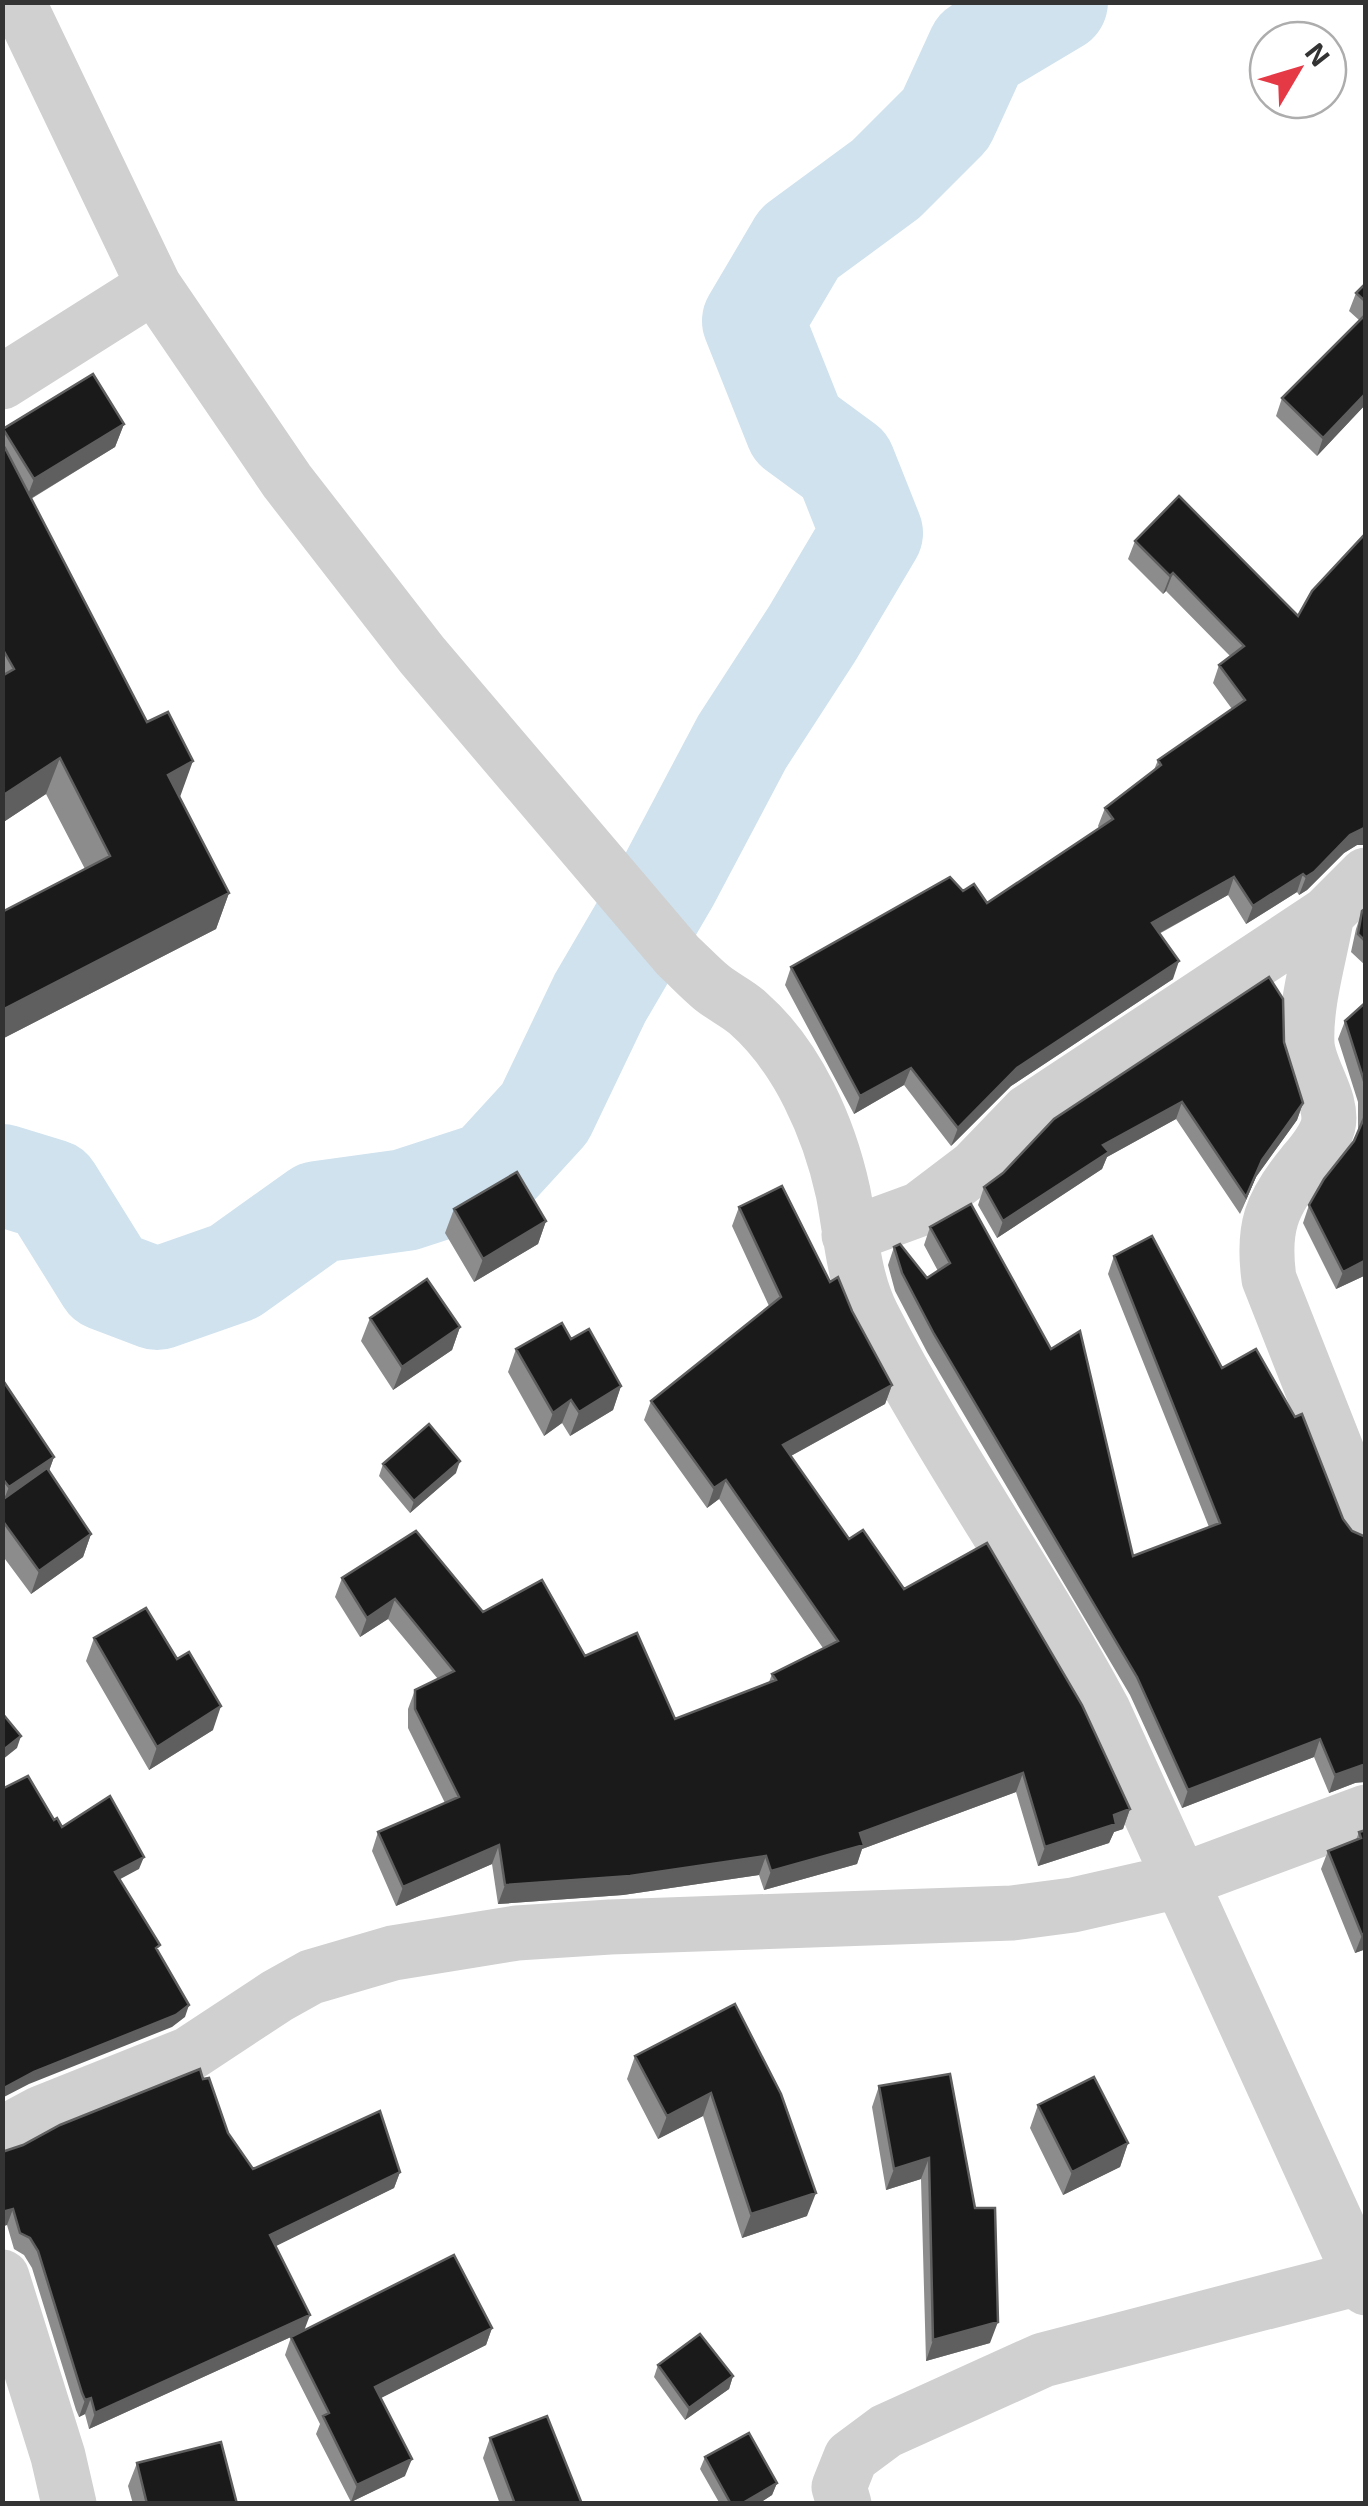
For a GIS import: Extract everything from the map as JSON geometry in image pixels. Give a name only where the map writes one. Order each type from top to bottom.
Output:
[{"type":"street","points":[[18,2],[154,286],[288,481],[422,655],[678,956],[774,1039],[800,1081],[816,1109],[842,1190],[849,1236],[870,1311],[936,1431],[1063,1636],[1103,1710],[1364,2280],[1043,2360],[886,2431],[850,2457],[839,2487],[844,2504]]},
{"type":"street","points":[[2,382],[154,286]]},
{"type":"street","points":[[849,1236],[920,1209],[974,1168],[1028,1112],[1327,914],[1366,875]]},
{"type":"street","points":[[1327,914],[1306,1026],[1308,1050],[1329,1122],[1321,1142],[1282,1190],[1270,1216],[1265,1248],[1268,1279],[1366,1524]]},
{"type":"street","points":[[2,2134],[41,2113],[189,2054],[311,1977],[393,1953],[516,1933],[1012,1913],[1073,1905],[1183,1880],[1366,1812]]},
{"type":"street","points":[[2,2277],[69,2504]]},
{"type":"building","points":[[1366,283],[1366,302],[1356,293]]},
{"type":"building","points":[[1366,314],[1366,393],[1323,438],[1282,398]]},
{"type":"building","points":[[93,374],[124,424],[34,479],[3,429]]},
{"type":"building","points":[[5,448],[147,722],[168,712],[193,761],[168,775],[229,893],[2,1010],[2,912],[110,856],[60,758],[2,796],[2,676],[14,669],[2,648]]},
{"type":"building","points":[[1179,496],[1298,616],[1312,591],[1366,533],[1366,827],[1350,835],[1314,872],[1306,877],[1303,874],[1253,906],[1234,877],[1152,923],[1179,961],[1017,1068],[958,1128],[911,1068],[860,1096],[791,967],[950,877],[963,891],[974,884],[987,903],[1113,819],[1105,808],[1161,765],[1158,760],[1245,700],[1219,665],[1244,646],[1173,573],[1170,576],[1135,541]]},
{"type":"building","points":[[1366,908],[1366,942],[1358,934]]},
{"type":"building","points":[[1269,977],[1283,999],[1284,1042],[1303,1103],[1262,1160],[1246,1197],[1182,1102],[1103,1145],[1109,1152],[1003,1221],[984,1187],[1003,1173],[1054,1119]]},
{"type":"building","points":[[1366,1002],[1366,1260],[1343,1272],[1309,1205],[1354,1141],[1364,1118],[1365,1084],[1345,1021]]},
{"type":"building","points":[[517,1172],[546,1221],[483,1259],[454,1209]]},
{"type":"building","points":[[782,1186],[830,1282],[838,1277],[892,1385],[783,1445],[849,1539],[863,1530],[904,1589],[987,1543],[1082,1705],[1130,1809],[1114,1815],[1116,1824],[1045,1847],[1023,1773],[860,1833],[864,1845],[771,1871],[766,1856],[630,1876],[505,1885],[499,1845],[403,1887],[378,1832],[459,1797],[415,1709],[415,1690],[454,1671],[395,1599],[367,1618],[342,1578],[416,1531],[483,1612],[542,1580],[585,1656],[637,1633],[675,1719],[776,1680],[772,1674],[838,1641],[726,1480],[714,1488],[651,1401],[781,1297],[739,1207]]},
{"type":"building","points":[[971,1204],[1051,1349],[1080,1331],[1133,1556],[1220,1523],[1114,1256],[1152,1236],[1222,1368],[1256,1349],[1295,1417],[1302,1414],[1343,1519],[1352,1531],[1366,1537],[1366,1764],[1335,1775],[1320,1739],[1188,1790],[1137,1677],[934,1334],[902,1273],[894,1247],[900,1244],[927,1278],[950,1263],[930,1227]]},
{"type":"building","points":[[427,1279],[460,1327],[402,1367],[370,1318]]},
{"type":"building","points":[[562,1323],[571,1339],[589,1329],[621,1386],[579,1412],[571,1400],[553,1413],[516,1349]]},
{"type":"building","points":[[2,1379],[54,1457],[9,1487],[2,1478]]},
{"type":"building","points":[[429,1424],[460,1461],[414,1501],[383,1464]]},
{"type":"building","points":[[47,1468],[91,1534],[39,1571],[2,1520],[2,1500]]},
{"type":"building","points":[[146,1608],[177,1659],[189,1652],[221,1706],[157,1747],[94,1638]]},
{"type":"building","points":[[2,1713],[21,1736],[2,1751]]},
{"type":"building","points":[[28,1776],[62,1827],[110,1796],[144,1857],[115,1872],[160,1945],[156,1948],[189,2005],[176,2015],[34,2072],[2,2089],[2,1789]]},
{"type":"building","points":[[1366,1830],[1366,1933],[1362,1935],[1328,1851],[1361,1838],[1359,1832]]},
{"type":"building","points":[[735,2004],[781,2094],[816,2193],[751,2214],[711,2093],[667,2116],[635,2056]]},
{"type":"building","points":[[200,2069],[203,2079],[209,2078],[228,2133],[253,2169],[380,2111],[400,2172],[270,2235],[310,2315],[95,2413],[91,2398],[85,2400],[82,2393],[38,2251],[30,2238],[20,2233],[13,2209],[2,2212],[2,2152]]},
{"type":"building","points":[[950,2074],[975,2208],[995,2208],[998,2322],[933,2340],[929,2158],[894,2169],[879,2086]]},
{"type":"building","points":[[1094,2077],[1128,2143],[1072,2172],[1038,2105]]},
{"type":"building","points":[[454,2255],[492,2328],[375,2387],[412,2459],[357,2485],[323,2416],[329,2413],[291,2337]]},
{"type":"building","points":[[700,2334],[733,2376],[689,2408],[658,2365]]},
{"type":"building","points":[[547,2416],[582,2504],[515,2504],[490,2438]]},
{"type":"building","points":[[749,2433],[777,2483],[741,2504],[731,2504],[705,2457]]},
{"type":"building","points":[[221,2442],[237,2504],[147,2504],[137,2463]]},
{"type":"waterway","points":[[2,1175],[51,1190],[107,1280],[157,1299],[234,1272],[318,1212],[405,1200],[491,1172],[545,1113],[600,998],[669,880],[742,742],[872,533],[845,465],[796,429],[753,321],[799,243],[886,179],[946,119],[978,49],[1057,2]]}]
